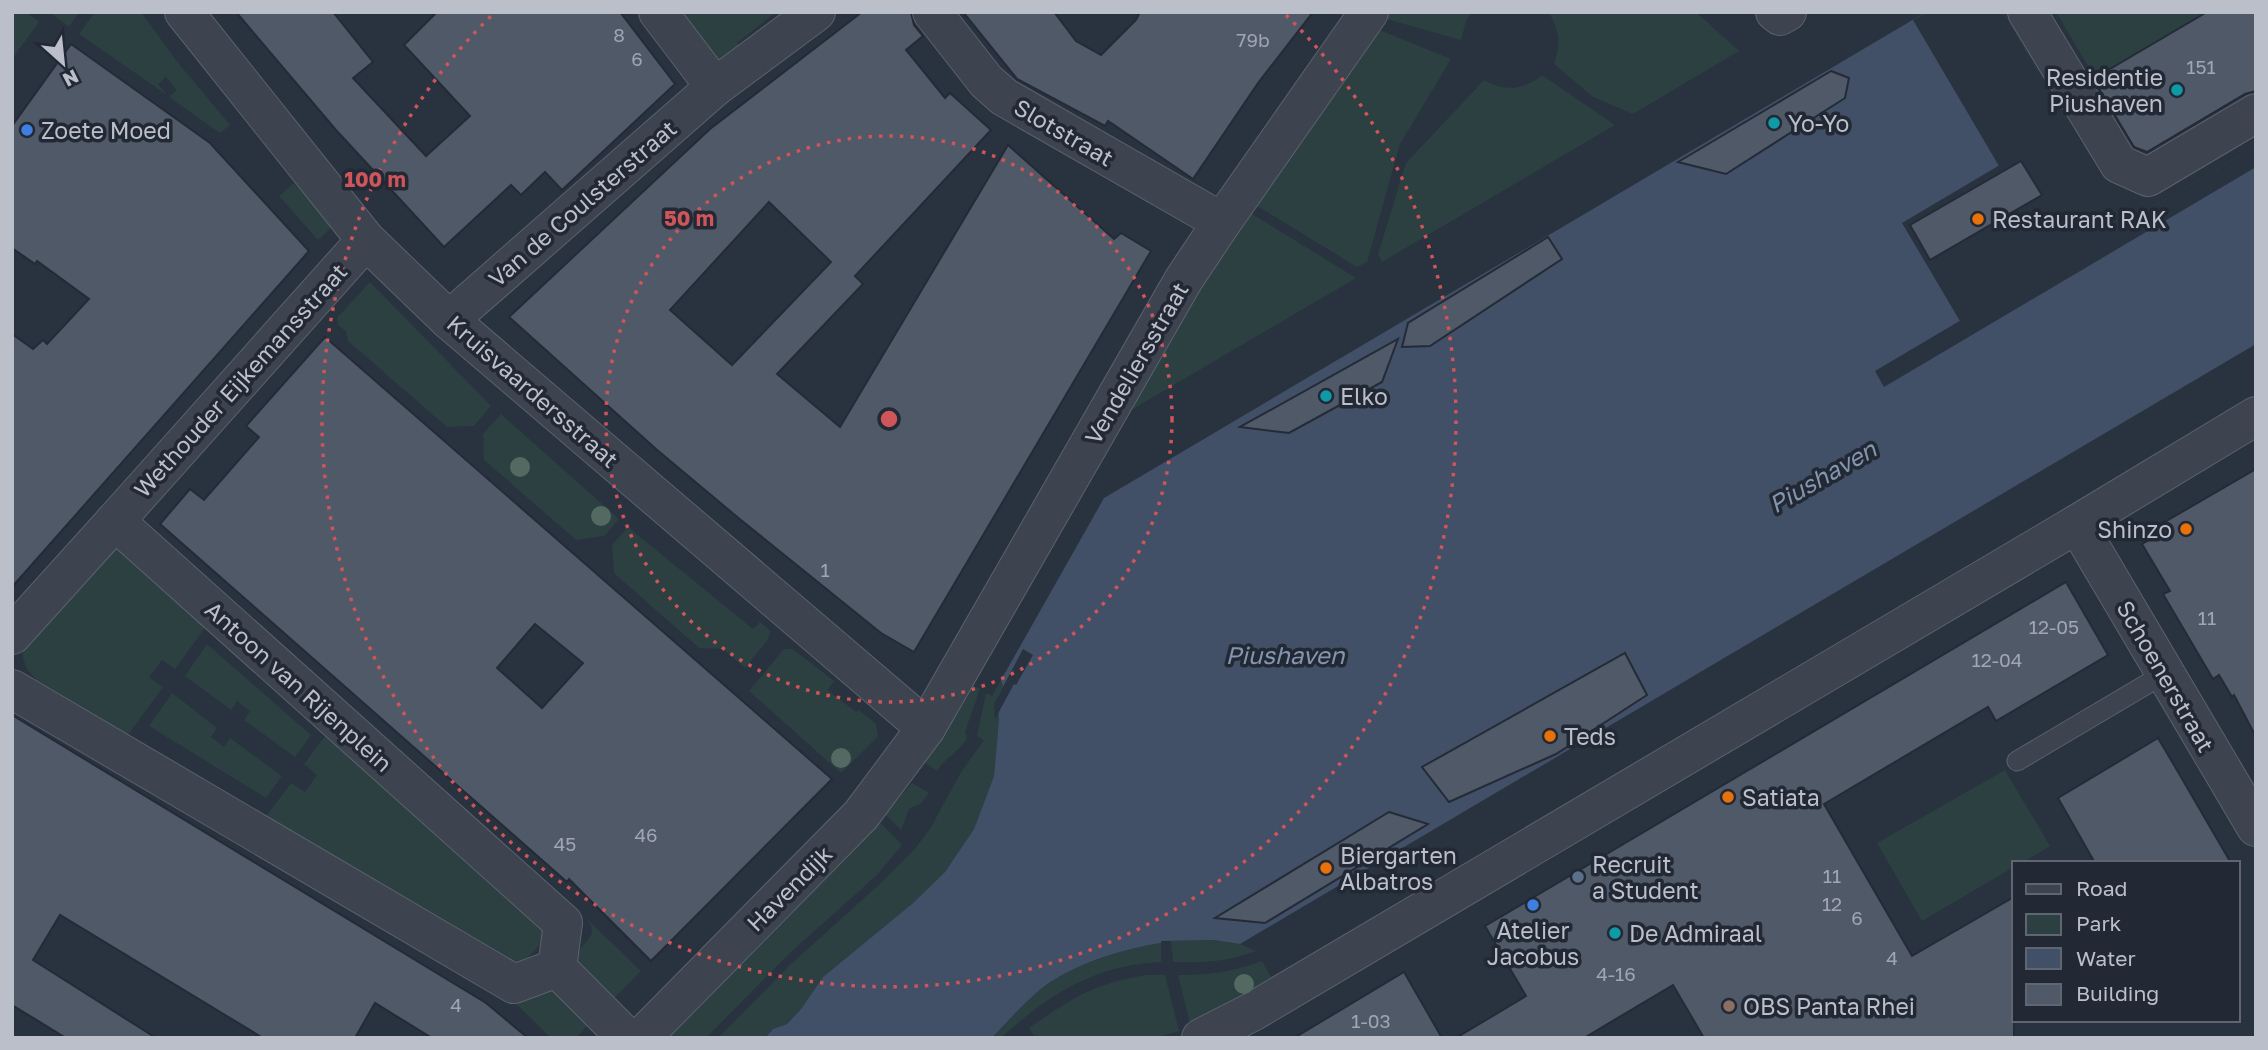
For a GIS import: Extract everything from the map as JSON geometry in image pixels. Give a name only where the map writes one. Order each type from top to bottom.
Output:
[{"type":"street","name":"Kruisvaardersstraat","points":[[184,12],[366,240],[449,320],[926,728]]},
{"type":"street","points":[[658,12],[715,87]]},
{"type":"street","name":"Van de Coulsterstraat","points":[[449,320],[715,87],[816,12]]},
{"type":"street","name":"Slotstraat","points":[[932,12],[986,81],[1004,97],[1222,222]]},
{"type":"street","name":"Vendeliersstraat","points":[[926,728],[1184,279],[1369,12]]},
{"type":"street","points":[[1775,12],[1780,16],[1787,12]]},
{"type":"street","points":[[2027,12],[2119,164],[2148,177],[2256,113]]},
{"type":"street","name":"Wethouder Eijkemansstraat","points":[[115,521],[366,240]]},
{"type":"street","points":[[1201,1038],[1252,1012],[2256,416]]},
{"type":"street","points":[[12,635],[115,521]]},
{"type":"street","name":"Antoon van Rijenplein","points":[[115,521],[563,923],[557,968]]},
{"type":"street","name":"Schoenerstraat","points":[[2077,524],[2256,827]]},
{"type":"street","points":[[12,689],[514,984],[557,968],[627,1038]]},
{"type":"street","name":"Havendijk","points":[[641,1038],[861,815],[926,728]]},
{"type":"lane","points":[[2017,761],[2164,674]]},
{"type":"green space","points":[[14,12],[26,12],[39,22],[12,59]]},
{"type":"green space","points":[[49,12],[79,12],[69,27]]},
{"type":"green space","points":[[95,12],[141,12],[179,64],[230,125],[220,133],[169,97],[177,90],[166,77],[158,84],[167,95],[79,34]]},
{"type":"green space","points":[[674,12],[776,12],[737,43],[745,51],[726,60],[716,59]]},
{"type":"green space","points":[[1383,12],[1472,12],[1466,21],[1461,40],[1379,17]]},
{"type":"green space","points":[[1548,12],[1696,12],[1739,51],[1633,114],[1593,97],[1554,64],[1558,37]]},
{"type":"green space","points":[[2056,12],[2207,12],[2095,78]]},
{"type":"green space","points":[[1372,27],[1451,59],[1400,144],[1367,262],[1357,267],[1249,201]]},
{"type":"green space","points":[[1542,75],[1615,125],[1382,262],[1378,254],[1406,163],[1484,80],[1514,88],[1528,84]]},
{"type":"green space","points":[[294,183],[297,187],[300,184],[336,223],[318,240],[279,196]]},
{"type":"green space","points":[[1244,209],[1356,278],[1121,416]]},
{"type":"green space","points":[[370,282],[491,406],[474,426],[447,427],[348,341],[346,331],[339,326],[337,318]]},
{"type":"green space","points":[[501,414],[619,519],[604,536],[576,540],[484,460],[483,434]]},
{"type":"green space","points":[[628,527],[753,629],[760,622],[771,631],[767,641],[745,668],[723,649],[699,648],[614,573],[612,545]]},
{"type":"green space","points":[[114,550],[122,550],[210,621],[175,669],[162,660],[149,677],[163,687],[128,735],[38,681],[27,669],[23,656],[23,645]]},
{"type":"green space","points":[[207,644],[311,735],[295,757],[244,720],[250,711],[237,701],[231,710],[185,676]]},
{"type":"green space","points":[[784,649],[793,649],[834,681],[828,690],[876,724],[878,736],[841,773],[749,691]]},
{"type":"green space","points":[[1001,680],[1003,686],[997,698],[999,719],[994,776],[974,829],[945,872],[913,903],[823,977],[787,1024],[773,1029],[765,1038],[718,1038],[791,964],[914,850],[930,829],[961,772],[984,740],[977,736],[986,693],[992,696]]},
{"type":"green space","points":[[970,684],[980,689],[965,732],[967,738],[937,771],[924,762]]},
{"type":"green space","points":[[172,693],[217,728],[211,737],[224,747],[230,738],[282,776],[266,798],[149,726]]},
{"type":"green space","points":[[331,728],[544,927],[538,946],[530,955],[512,963],[264,819],[291,783],[305,792],[317,775],[304,764]]},
{"type":"green space","points":[[2005,770],[2050,846],[2025,861],[2012,861],[2012,868],[1922,921],[1877,843]]},
{"type":"green space","points":[[912,783],[929,793],[920,804],[909,809],[901,830],[885,814]]},
{"type":"green space","points":[[879,821],[902,845],[877,875],[791,952],[706,1038],[663,1038]]},
{"type":"green space","points":[[587,919],[641,971],[611,1001],[577,963],[579,951],[592,933]]},
{"type":"green space","points":[[1214,940],[1240,944],[1256,951],[1215,961],[1173,962],[1171,941]]},
{"type":"green space","points":[[1161,943],[1161,962],[1137,964],[1094,976],[1055,995],[1001,1038],[992,1038],[1037,992],[1064,974],[1105,957]]},
{"type":"green space","points":[[1262,961],[1275,983],[1192,1031],[1178,975],[1220,972]]},
{"type":"green space","points":[[1146,975],[1165,975],[1179,1031],[1155,1038],[1035,1038],[1029,1028],[1057,1009],[1097,988]]},
{"type":"green space","points":[[553,988],[591,1022],[576,1038],[551,1038],[512,1000],[528,1000]]},
{"type":"water","name":"Piushaven","points":[[1926,12],[2003,12],[2069,124],[1902,223],[1960,321],[2256,146],[2256,344],[1240,944],[1214,940],[1161,941],[1091,962],[1045,986],[992,1038],[765,1038],[773,1029],[787,1024],[823,977],[913,903],[945,872],[974,829],[994,776],[999,719],[997,698],[1003,686],[1001,680],[1104,498]]},
{"type":"pier","points":[[1927,12],[2003,12],[2069,124],[1999,166],[1913,20]]},
{"type":"pier","points":[[2256,146],[2256,167],[1884,387],[1875,371]]},
{"type":"pier","points":[[1023,649],[1033,655],[995,719],[994,704]]},
{"type":"building","points":[[236,12],[333,12],[373,62],[353,78],[426,156],[470,116],[404,45],[437,12],[620,12],[675,84],[562,190],[545,172],[521,195],[511,185],[444,247],[336,130]]},
{"type":"building","points":[[862,12],[911,12],[914,25],[923,36],[906,50],[945,98],[950,93],[991,130],[855,276],[863,284],[777,374],[840,427],[1008,145],[1114,239],[1121,233],[1151,251],[914,652],[881,633],[736,516],[656,449],[509,317],[710,129]],"holes":[[[769,202],[831,262],[732,365],[670,310]]]},
{"type":"building","points":[[963,12],[1054,12],[1076,41],[1101,55],[1136,20],[1140,12],[1313,12],[1258,83],[1193,179],[1108,121],[1105,126],[1017,79]]},
{"type":"building","name":"Residentie Piushaven","points":[[2207,12],[2256,12],[2256,91],[2245,94],[2147,152],[2134,147],[2093,79]]},
{"type":"building","points":[[71,44],[210,143],[309,251],[12,587],[12,334],[33,349],[43,340],[47,344],[89,299],[37,261],[35,264],[12,248],[12,126]]},
{"type":"building","name":"Yo-Yo","points":[[1831,71],[1849,78],[1845,98],[1726,174],[1678,162]]},
{"type":"building","points":[[2021,161],[2042,195],[1930,260],[1910,225]]},
{"type":"building","points":[[1548,237],[1562,259],[1430,346],[1402,347],[1408,323]]},
{"type":"building","points":[[325,337],[832,779],[651,961],[569,879],[567,882],[160,524],[190,489],[204,500],[259,437],[246,426]],"holes":[[[535,624],[583,663],[542,708],[497,668]]]},
{"type":"building","name":"Elko","points":[[1398,339],[1382,382],[1289,433],[1240,427]]},
{"type":"building","points":[[2256,469],[2256,737],[2234,695],[2232,697],[2219,675],[2213,679],[2163,594],[2170,591],[2142,544],[2147,541],[2144,534]]},
{"type":"building","points":[[2066,582],[2108,655],[1996,721],[1988,707],[1824,804],[1912,956],[2012,898],[2014,1038],[1704,1038],[1673,985],[1584,1038],[1456,1038],[1526,996],[1485,926]]},
{"type":"building","points":[[1625,653],[1647,695],[1556,754],[1449,802],[1422,767]]},
{"type":"building","points":[[12,715],[486,1003],[528,1038],[432,1038],[375,1003],[355,1038],[263,1038],[60,915],[33,960],[156,1038],[66,1038],[12,1005]]},
{"type":"building","points":[[2158,738],[2230,861],[2094,861],[2058,798]]},
{"type":"building","name":"Biergarten Albatros","points":[[1389,812],[1428,824],[1265,923],[1215,918]]},
{"type":"building","points":[[1404,972],[1442,1038],[1294,1038]]},
{"type":"place","name":"Residentie Piushaven","points":[[2177,90]]},
{"type":"place","name":"Yo-Yo","points":[[1774,123]]},
{"type":"place","name":"Zoete Moed","points":[[27,130]]},
{"type":"place","name":"Restaurant RAK","points":[[1978,219]]},
{"type":"place","name":"Elko","points":[[1326,396]]},
{"type":"place","name":"Shinzo","points":[[2186,529]]},
{"type":"place","name":"Teds","points":[[1550,736]]},
{"type":"place","name":"Satiata","points":[[1728,797]]},
{"type":"place","name":"Biergarten Albatros","points":[[1326,868]]},
{"type":"place","name":"Recruit a Student","points":[[1578,877]]},
{"type":"place","name":"Atelier Jacobus","points":[[1533,905]]},
{"type":"place","name":"De Admiraal","points":[[1615,933]]},
{"type":"place","name":"OBS Panta Rhei","points":[[1729,1006]]}]
